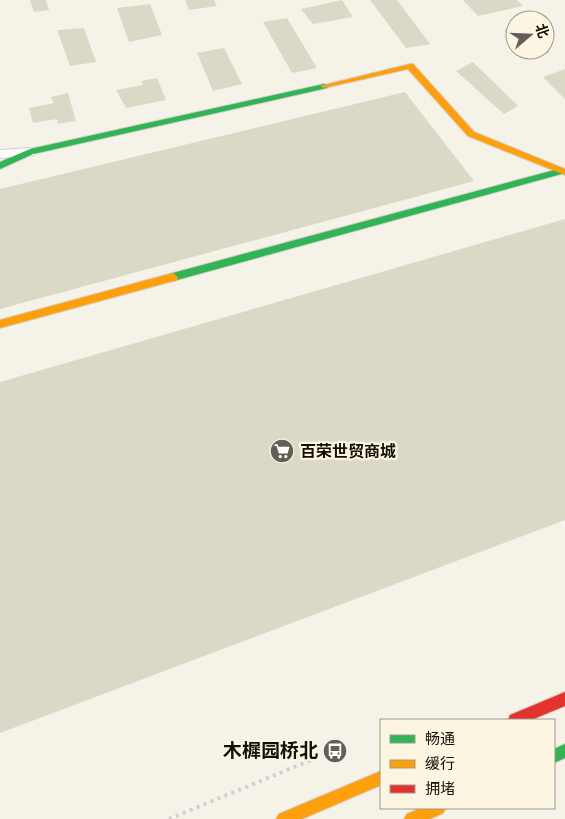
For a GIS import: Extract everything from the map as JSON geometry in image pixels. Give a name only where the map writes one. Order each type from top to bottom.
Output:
[{"type":"main road","points":[[0,166],[30,152],[410,66],[471,134],[564,172]]},
{"type":"main road","points":[[0,324],[564,172]]},
{"type":"main road","points":[[517,719],[565,699]]},
{"type":"main road","points":[[284,819],[380,778]]},
{"type":"main road","points":[[412,819],[436,809]]},
{"type":"street","points":[[0,154],[30,152]]},
{"type":"path","points":[[169,819],[316,758]]},
{"type":"building","points":[[30,0],[46,0],[49,10],[34,12]]},
{"type":"building","points":[[185,0],[214,0],[217,6],[189,10]]},
{"type":"building","points":[[342,0],[353,17],[313,24],[301,9]]},
{"type":"building","points":[[370,0],[397,0],[430,44],[406,48]]},
{"type":"building","points":[[463,0],[517,0],[523,6],[505,10],[478,16]]},
{"type":"building","points":[[150,4],[162,35],[129,42],[117,8]]},
{"type":"building","points":[[287,18],[317,68],[292,73],[263,22]]},
{"type":"building","points":[[84,28],[96,62],[70,66],[57,30]]},
{"type":"building","points":[[224,48],[242,84],[213,91],[197,53]]},
{"type":"building","points":[[473,62],[518,106],[504,114],[456,71]]},
{"type":"building","points":[[565,69],[565,99],[543,77]]},
{"type":"building","points":[[157,78],[166,100],[126,108],[116,90],[143,85],[141,81]]},
{"type":"building","points":[[405,92],[474,181],[0,309],[0,189]]},
{"type":"building","points":[[68,93],[76,121],[58,124],[57,119],[33,123],[29,108],[54,103],[51,97]]},
{"type":"building","name":"百荣世贸商城","points":[[565,219],[565,520],[0,733],[0,382]]},
{"type":"traffic: fast","points":[[0,166],[30,152],[324,86]]},
{"type":"traffic: fast","points":[[173,277],[562,171]]},
{"type":"traffic: fast","points":[[555,756],[565,751]]},
{"type":"traffic: slow","points":[[324,86],[410,66],[471,134],[565,172]]},
{"type":"traffic: slow","points":[[0,324],[173,277]]},
{"type":"traffic: slow","points":[[284,819],[380,778]]},
{"type":"traffic: slow","points":[[412,819],[436,809]]},
{"type":"traffic: jam","points":[[517,719],[565,699]]},
{"type":"place","name":"百荣世贸商城","points":[[282,451]]},
{"type":"place","name":"木樨园桥北","points":[[335,751]]}]
